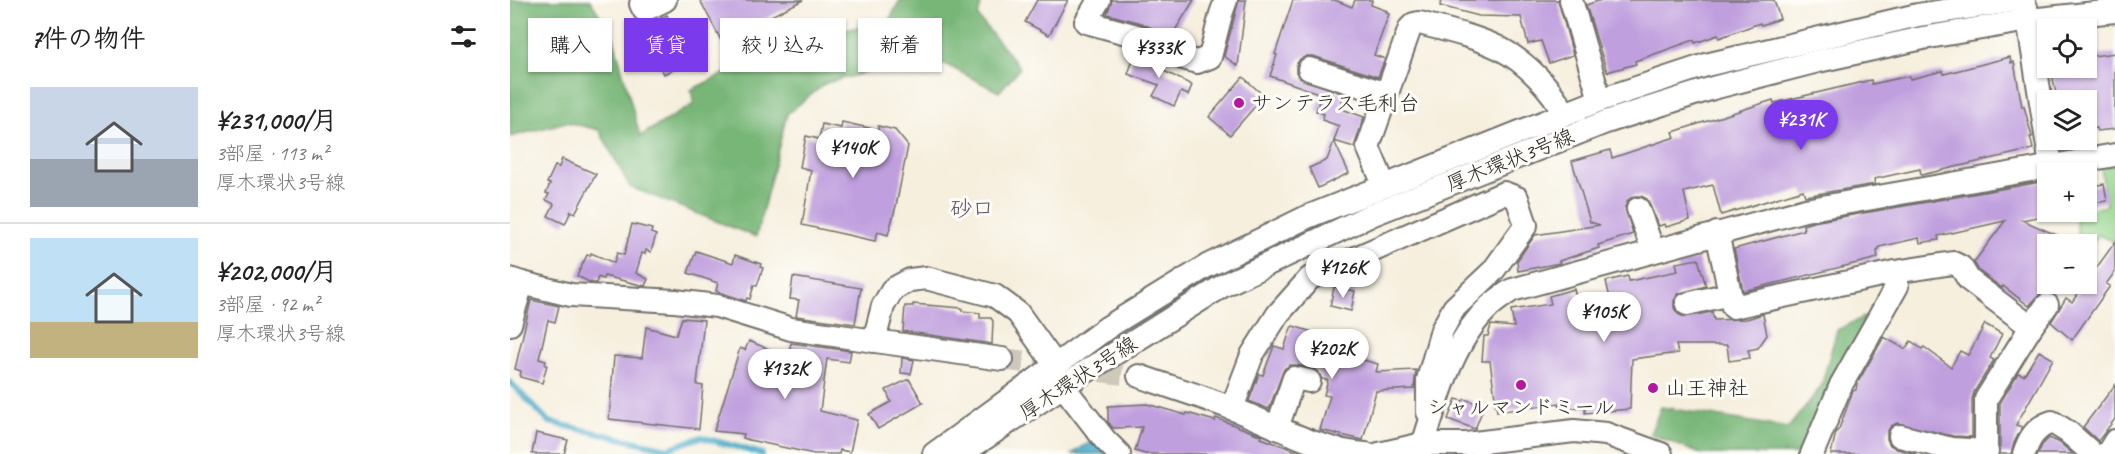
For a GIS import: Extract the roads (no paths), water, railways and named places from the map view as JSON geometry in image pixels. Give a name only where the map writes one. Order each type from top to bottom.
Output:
[{"type":"street","points":[[641,4],[644,10],[665,0]]},
{"type":"street","points":[[1099,0],[1086,22],[1137,36],[1183,58],[1197,62],[1210,57],[1226,0]]},
{"type":"street","points":[[1571,0],[1600,100]]},
{"type":"street","name":"厚木環状3号線","points":[[961,454],[1060,376],[1108,327],[1207,266],[1307,217],[1600,100],[1706,64],[1918,15],[2017,0]]},
{"type":"street","points":[[2026,10],[2050,162]]},
{"type":"street","name":"厚木環状3号線","points":[[934,454],[1060,376],[1224,285],[1371,215],[1606,122],[1713,88],[1818,61],[1923,38],[2026,10],[2115,11]]},
{"type":"street","points":[[1384,185],[1368,147],[1410,28],[1414,24],[1419,23],[1475,38],[1501,49],[1522,64],[1547,87],[1565,114]]},
{"type":"street","points":[[1309,69],[1387,94]]},
{"type":"street","points":[[2074,162],[2115,155]]},
{"type":"street","points":[[1421,449],[1462,341],[1486,310],[1512,290],[1805,210],[2037,169]]},
{"type":"street","points":[[1232,408],[1252,355],[1278,314],[1310,278],[1504,193],[1517,198],[1526,225],[1493,271],[1454,308],[1442,330],[1428,380],[1427,408],[1431,422]]},
{"type":"street","points":[[1638,209],[1653,250]]},
{"type":"street","points":[[1717,233],[1733,307],[1895,272],[1953,262],[1961,267],[1969,280],[2031,327]]},
{"type":"street","points":[[1812,454],[1841,385],[1897,286],[1895,272]]},
{"type":"street","points":[[874,340],[883,306],[893,290],[910,280],[926,278],[995,296],[1018,313],[1105,440],[1119,454]]},
{"type":"street","points":[[510,324],[516,281],[571,295],[675,301],[717,306],[791,329],[1002,359]]},
{"type":"street","points":[[1687,304],[1730,294]]},
{"type":"street","points":[[1900,436],[1952,449],[1987,452],[1986,399],[2047,305]]},
{"type":"street","points":[[1139,376],[1232,408],[1276,428],[1322,444],[1351,453],[1366,454]]},
{"type":"street","points":[[1276,428],[1294,378],[1309,381]]},
{"type":"street","points":[[2024,454],[2028,440],[2041,425],[2052,422],[2068,432],[2093,454]]},
{"type":"street","points":[[1379,454],[1574,431],[1606,435],[1661,454]]},
{"type":"street","points":[[2107,454],[2115,441]]},
{"type":"water","points":[[1093,440],[1107,454],[1072,454]]},
{"type":"waterway","points":[[510,382],[549,422],[667,449],[701,437],[762,454]]},
{"type":"tunnel","points":[[1002,359],[1139,376]]},
{"type":"place","name":"サンテラス毛利台","points":[[1239,103]]},
{"type":"place","name":"シャルマンドミール","points":[[1521,385]]},
{"type":"place","name":"山王神社","points":[[1653,388]]},
{"type":"district","name":"砂口","points":[[972,209]]}]
